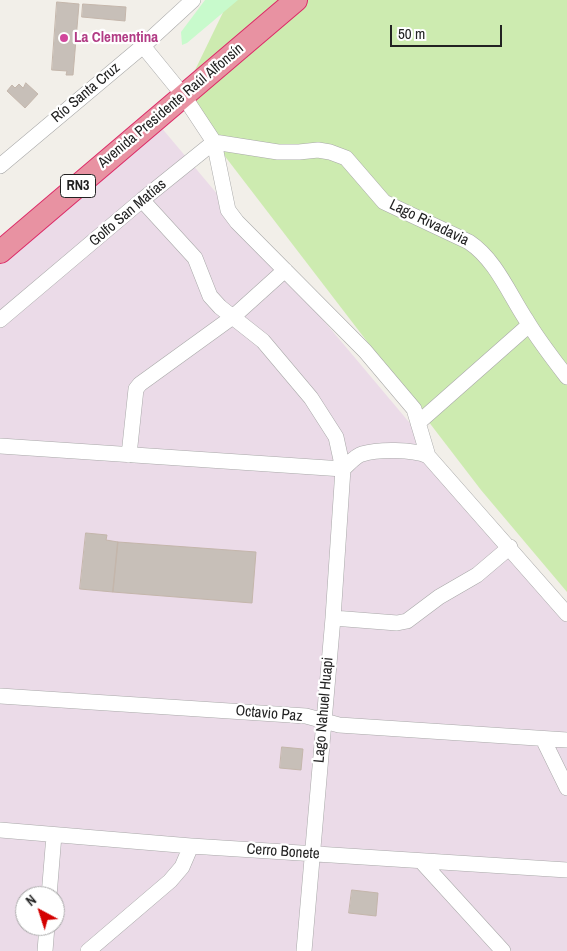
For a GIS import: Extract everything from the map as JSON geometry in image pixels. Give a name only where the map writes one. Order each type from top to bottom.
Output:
[{"type":"highway","name":"Avenida Presidente Raúl Alfonsín","points":[[3,243],[296,0]]},
{"type":"street","name":"Río Santa Cruz","points":[[0,166],[143,46],[194,0]]},
{"type":"street","points":[[143,46],[183,95],[214,142],[228,210],[237,222],[374,361],[414,409],[428,456]]},
{"type":"street","name":"Golfo San Matías","points":[[0,320],[214,142]]},
{"type":"street","name":"Lago Rivadavia","points":[[214,142],[278,152],[318,150],[346,158],[384,202],[480,249],[529,325],[567,378]]},
{"type":"street","name":"Lago Nahuel Huapi","points":[[142,200],[195,258],[210,296],[220,307],[234,316],[263,341],[311,398],[336,437],[343,469],[333,618],[304,951]]},
{"type":"street","points":[[129,455],[136,389],[140,384],[234,316],[284,270]]},
{"type":"street","points":[[418,423],[529,325]]},
{"type":"street","points":[[0,446],[343,469],[360,454],[406,450],[419,451],[428,456],[567,614]]},
{"type":"street","points":[[333,618],[397,623],[407,622],[439,596],[477,575],[510,547]]},
{"type":"street","name":"Octavio Paz","points":[[0,696],[306,716],[338,725],[567,740]]},
{"type":"street","points":[[544,739],[567,788]]},
{"type":"street","name":"Cerro Bonete","points":[[0,830],[191,846],[567,870]]},
{"type":"street","points":[[50,886],[54,835]]},
{"type":"street","points":[[88,951],[170,881],[182,867],[191,846]]},
{"type":"street","points":[[421,861],[503,951]]},
{"type":"street","points":[[45,951],[46,936]]},
{"type":"shaded area","points":[[155,120],[567,610],[567,951],[0,951],[0,252]]},
{"type":"green space","points":[[205,0],[238,0],[187,43],[182,45],[181,32]]},
{"type":"green space","points":[[229,0],[567,0],[567,592],[481,490],[214,142],[183,95]]},
{"type":"building","points":[[57,2],[79,4],[73,75],[66,75],[67,71],[52,70]]},
{"type":"building","points":[[83,4],[126,7],[125,21],[82,17]]},
{"type":"building","points":[[26,83],[38,94],[25,108],[7,91],[12,85],[15,88],[19,84],[23,88]]},
{"type":"building","points":[[86,533],[107,535],[106,540],[118,542],[113,592],[80,589]]},
{"type":"building","points":[[118,542],[256,552],[252,603],[113,592]]},
{"type":"building","points":[[282,747],[303,749],[301,770],[280,768]]},
{"type":"building","points":[[352,890],[378,893],[376,916],[349,913]]},
{"type":"place","name":"La Clementina","points":[[64,38]]}]
